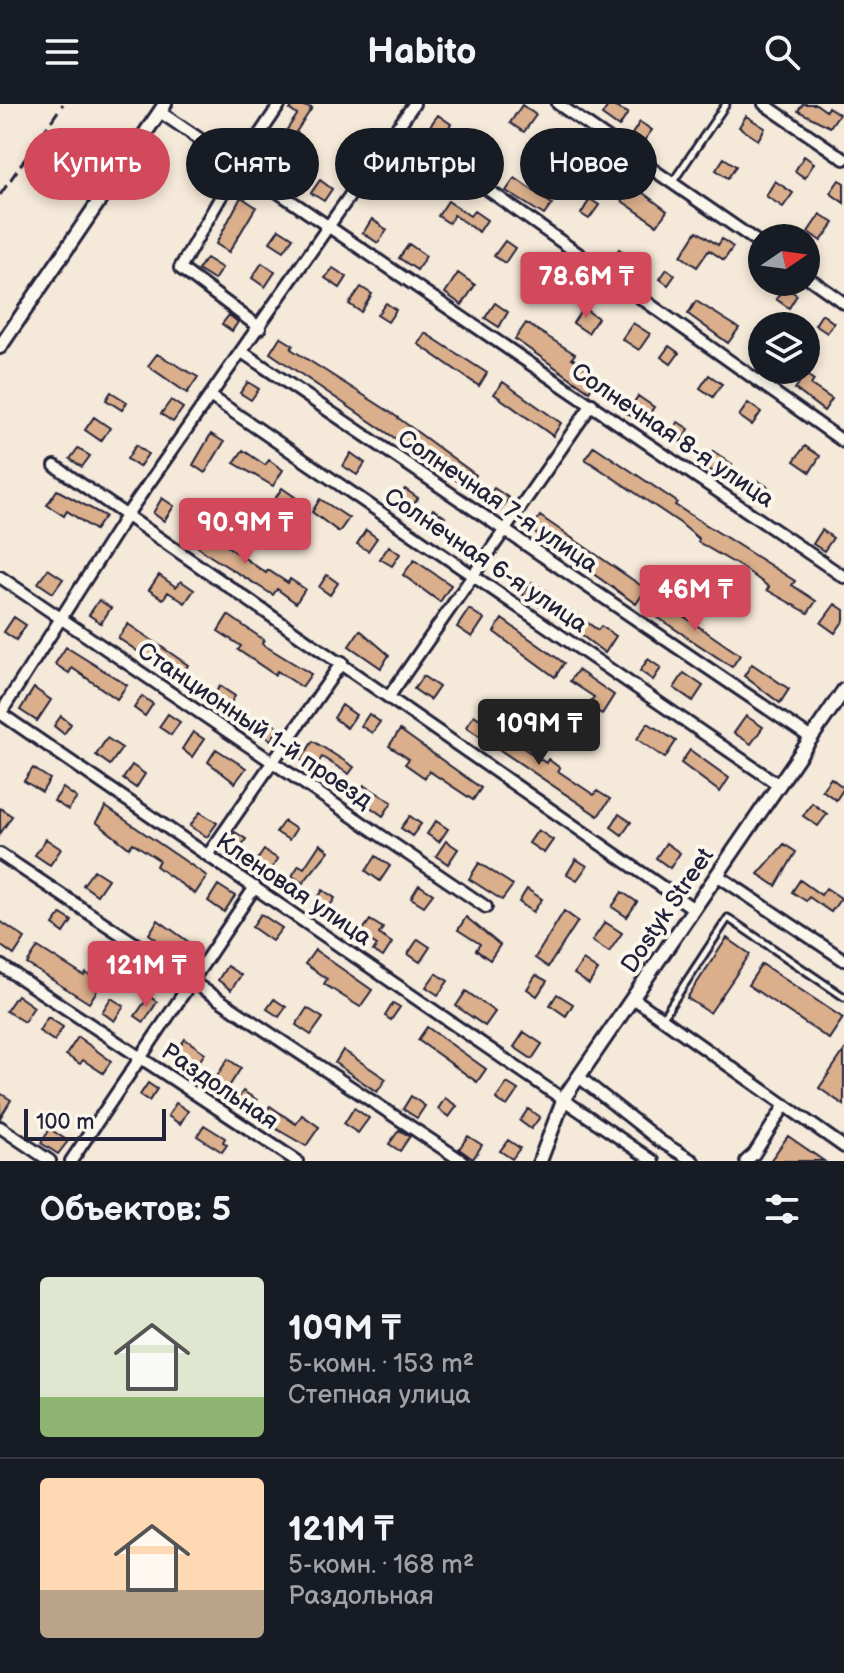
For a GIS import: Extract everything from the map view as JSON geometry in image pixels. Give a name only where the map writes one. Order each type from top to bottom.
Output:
[{"type":"street","points":[[264,128],[280,104]]},
{"type":"street","points":[[0,714],[128,513],[414,104]]},
{"type":"street","points":[[558,104],[748,235]]},
{"type":"street","points":[[764,104],[844,159]]},
{"type":"street","points":[[0,347],[163,108]]},
{"type":"street","name":"Солнечная 8-я улица","points":[[163,108],[190,128]]},
{"type":"street","points":[[398,126],[844,442]]},
{"type":"street","points":[[219,200],[180,268],[260,328]]},
{"type":"street","name":"Солнечная 8-я улица","points":[[290,200],[844,577]]},
{"type":"street","points":[[820,286],[844,303]]},
{"type":"street","name":"Солнечная 7-я улица","points":[[242,352],[811,738]]},
{"type":"street","name":"Солнечная 6-я улица","points":[[210,396],[779,785]]},
{"type":"street","points":[[390,695],[592,404]]},
{"type":"street","points":[[55,466],[128,513],[694,909]]},
{"type":"street","name":"Станционный 1-й проезд","points":[[0,577],[486,907]]},
{"type":"street","points":[[208,855],[342,662]]},
{"type":"street","name":"Dostyk Street","points":[[540,1161],[564,1098],[844,690]]},
{"type":"street","name":"Кленовая улица","points":[[0,714],[653,1161]]},
{"type":"street","points":[[0,854],[462,1161]]},
{"type":"street","points":[[717,875],[844,960]]},
{"type":"street","points":[[71,1161],[255,887]]},
{"type":"street","name":"Раздольная","points":[[0,965],[297,1161]]},
{"type":"street","points":[[633,998],[844,1147]]},
{"type":"street","points":[[579,1077],[660,1141],[693,1161]]},
{"type":"street","points":[[746,1161],[754,1154],[785,1105]]},
{"type":"street","points":[[0,1127],[50,1161]]},
{"type":"lane","points":[[672,183],[726,104]]},
{"type":"lane","points":[[662,1018],[728,918],[844,997]]},
{"type":"building","points":[[294,104],[312,108],[299,128],[288,128],[297,115],[290,110]]},
{"type":"building","points":[[609,104],[628,113],[619,127],[602,115]]},
{"type":"building","points":[[803,104],[816,104],[826,111],[828,107],[839,114],[830,127],[798,111]]},
{"type":"building","points":[[522,105],[536,115],[527,128],[520,129],[510,123]]},
{"type":"building","points":[[438,115],[451,124],[448,128],[428,128]]},
{"type":"building","points":[[746,116],[765,128],[758,140],[739,127]]},
{"type":"building","points":[[804,156],[814,163],[805,178],[795,171]]},
{"type":"building","points":[[724,158],[736,166],[728,178],[716,170]]},
{"type":"building","points":[[515,178],[520,182],[520,200],[506,191]]},
{"type":"building","points":[[839,180],[844,183],[844,203],[830,193]]},
{"type":"building","points":[[319,181],[332,189],[324,201],[319,198]]},
{"type":"building","points":[[775,181],[793,193],[783,207],[766,196]]},
{"type":"building","points":[[239,200],[256,207],[229,252],[216,244]]},
{"type":"building","points":[[520,200],[546,200],[552,204],[544,215]]},
{"type":"building","points":[[589,200],[599,205],[589,219],[581,214]]},
{"type":"building","points":[[620,200],[652,200],[667,211],[657,225]]},
{"type":"building","points":[[448,201],[470,216],[474,211],[487,220],[479,232],[454,215],[449,223],[438,216]]},
{"type":"building","points":[[820,214],[834,223],[821,241],[820,224],[813,224]]},
{"type":"building","points":[[372,219],[387,230],[378,243],[363,233]]},
{"type":"building","points":[[279,229],[293,238],[284,251],[270,242]]},
{"type":"building","points":[[697,231],[718,245],[722,239],[733,247],[724,260],[709,250],[697,267],[681,256]]},
{"type":"building","points":[[505,241],[515,248],[505,263],[494,256]]},
{"type":"building","points":[[409,244],[426,256],[417,270],[399,258]]},
{"type":"building","points":[[619,249],[637,261],[628,275],[610,263]]},
{"type":"building","points":[[206,258],[222,268],[214,280],[198,270]]},
{"type":"building","points":[[262,263],[275,272],[265,287],[252,278]]},
{"type":"building","points":[[333,268],[347,277],[340,288],[325,278]]},
{"type":"building","points":[[667,269],[675,275],[668,285],[660,279]]},
{"type":"building","points":[[559,272],[576,284],[567,298],[550,286]]},
{"type":"building","points":[[458,273],[475,285],[462,305],[445,293]]},
{"type":"building","points":[[361,287],[372,294],[361,312],[349,304]]},
{"type":"building","points":[[778,296],[796,296],[789,308],[776,299]]},
{"type":"building","points":[[696,301],[739,328],[728,343],[688,314]]},
{"type":"building","points":[[386,303],[396,310],[388,322],[377,315]]},
{"type":"building","points":[[495,303],[508,312],[499,327],[485,318]]},
{"type":"building","points":[[583,308],[598,318],[588,333],[573,323]]},
{"type":"building","points":[[822,314],[834,323],[827,333],[820,328]]},
{"type":"building","points":[[229,315],[238,322],[232,331],[222,324]]},
{"type":"building","points":[[526,323],[575,354],[572,358],[599,376],[589,391],[515,339]]},
{"type":"building","points":[[633,323],[650,334],[639,350],[622,339]]},
{"type":"building","points":[[425,333],[487,373],[479,386],[418,344]]},
{"type":"building","points":[[280,337],[293,345],[291,349],[390,412],[476,475],[468,488],[270,353]]},
{"type":"building","points":[[669,346],[679,353],[671,364],[661,357]]},
{"type":"building","points":[[157,354],[198,377],[187,393],[148,366]]},
{"type":"building","points":[[709,375],[722,384],[713,397],[700,388]]},
{"type":"building","points":[[248,382],[259,389],[251,400],[240,393]]},
{"type":"building","points":[[503,382],[561,423],[553,436],[494,394]]},
{"type":"building","points":[[798,384],[812,384],[832,399],[824,411],[795,389]]},
{"type":"building","points":[[111,392],[127,402],[122,410],[106,400]]},
{"type":"building","points":[[638,396],[654,407],[643,424],[627,413]]},
{"type":"building","points":[[171,400],[183,408],[173,422],[161,414]]},
{"type":"building","points":[[748,403],[761,412],[752,425],[739,416]]},
{"type":"building","points":[[94,417],[110,428],[101,441],[85,430]]},
{"type":"building","points":[[678,422],[689,429],[681,442],[670,434]]},
{"type":"building","points":[[211,434],[224,442],[205,473],[193,465]]},
{"type":"building","points":[[136,445],[148,454],[139,467],[127,459]]},
{"type":"building","points":[[594,446],[677,502],[675,505],[795,581],[792,585],[816,601],[808,613],[767,590],[769,587],[746,570],[698,542],[699,539],[680,523],[585,459]]},
{"type":"building","points":[[805,446],[820,456],[810,472],[794,461]]},
{"type":"building","points":[[78,448],[90,456],[82,467],[70,459]]},
{"type":"building","points":[[243,450],[265,465],[269,460],[283,470],[273,486],[234,463]]},
{"type":"building","points":[[713,451],[732,464],[722,478],[703,465]]},
{"type":"building","points":[[351,453],[365,463],[357,475],[343,466]]},
{"type":"building","points":[[757,480],[768,487],[760,500],[748,492]]},
{"type":"building","points":[[282,488],[295,497],[286,510],[273,502]]},
{"type":"building","points":[[494,488],[509,498],[500,511],[485,500]]},
{"type":"building","points":[[405,489],[418,498],[408,512],[395,503]]},
{"type":"building","points":[[57,490],[105,516],[95,530],[67,511],[64,516],[47,505]]},
{"type":"building","points":[[162,498],[174,506],[164,521],[153,513]]},
{"type":"building","points":[[320,499],[349,518],[339,532],[312,512]]},
{"type":"building","points":[[433,509],[445,517],[437,529],[425,521]]},
{"type":"building","points":[[540,516],[646,589],[636,604],[531,530]]},
{"type":"building","points":[[198,526],[266,573],[268,570],[288,583],[290,579],[305,589],[296,603],[277,589],[273,595],[189,540]]},
{"type":"building","points":[[366,530],[377,538],[368,551],[357,544]]},
{"type":"building","points":[[822,530],[833,538],[824,551],[813,544]]},
{"type":"building","points":[[389,546],[400,554],[392,566],[380,559]]},
{"type":"building","points":[[414,560],[451,585],[440,602],[403,575]]},
{"type":"building","points":[[48,569],[63,579],[53,593],[38,583]]},
{"type":"building","points":[[159,575],[176,587],[181,581],[194,590],[185,603],[168,592],[163,599],[149,590]]},
{"type":"building","points":[[327,575],[338,583],[330,595],[319,587]]},
{"type":"building","points":[[532,582],[548,592],[539,606],[523,595]]},
{"type":"building","points":[[99,600],[111,608],[101,623],[89,615]]},
{"type":"building","points":[[660,600],[740,655],[732,667],[651,613]]},
{"type":"building","points":[[835,604],[844,610],[844,620],[835,633],[821,623]]},
{"type":"building","points":[[469,609],[484,619],[472,637],[457,627]]},
{"type":"building","points":[[571,611],[598,630],[601,626],[616,636],[605,653],[564,622]]},
{"type":"building","points":[[228,615],[264,640],[262,644],[311,674],[302,687],[277,671],[275,675],[238,650],[241,646],[218,631]]},
{"type":"building","points":[[14,617],[26,625],[16,640],[4,632]]},
{"type":"building","points":[[502,619],[564,663],[555,677],[494,632]]},
{"type":"building","points":[[128,624],[188,665],[179,679],[118,638]]},
{"type":"building","points":[[360,630],[389,655],[381,668],[349,646]]},
{"type":"building","points":[[66,647],[127,685],[117,699],[72,668],[69,673],[55,664]]},
{"type":"building","points":[[648,659],[661,668],[653,680],[640,671]]},
{"type":"building","points":[[752,664],[789,689],[780,703],[744,676]]},
{"type":"building","points":[[578,670],[614,695],[602,714],[588,705],[594,697],[570,681]]},
{"type":"building","points":[[684,673],[703,686],[693,701],[674,688]]},
{"type":"building","points":[[423,676],[439,687],[430,700],[414,689]]},
{"type":"building","points":[[220,686],[235,696],[226,710],[211,699]]},
{"type":"building","points":[[34,688],[51,700],[37,721],[20,710]]},
{"type":"building","points":[[142,696],[153,704],[145,716],[134,708]]},
{"type":"building","points":[[342,705],[356,715],[347,728],[334,718]]},
{"type":"building","points":[[168,714],[180,722],[171,735],[159,727]]},
{"type":"building","points":[[369,714],[380,722],[372,733],[361,726]]},
{"type":"building","points":[[474,715],[546,763],[548,759],[560,768],[558,771],[594,795],[597,791],[610,799],[598,816],[466,727]]},
{"type":"building","points":[[61,716],[71,724],[64,734],[54,726]]},
{"type":"building","points":[[746,716],[763,727],[751,744],[734,733]]},
{"type":"building","points":[[264,718],[279,728],[271,740],[256,730]]},
{"type":"building","points":[[648,723],[676,741],[665,758],[637,739]]},
{"type":"building","points":[[400,730],[481,788],[473,800],[429,771],[425,778],[405,764],[409,759],[389,746]]},
{"type":"building","points":[[193,732],[204,739],[192,757],[182,749]]},
{"type":"building","points":[[107,738],[122,748],[110,765],[96,755]]},
{"type":"building","points":[[313,741],[354,767],[349,774],[322,757],[314,769],[301,760]]},
{"type":"building","points":[[216,749],[246,768],[235,783],[208,762]]},
{"type":"building","points":[[690,750],[729,778],[720,792],[681,763]]},
{"type":"building","points":[[132,765],[145,774],[136,788],[123,779]]},
{"type":"building","points":[[33,768],[50,779],[42,792],[24,781]]},
{"type":"building","points":[[831,778],[844,788],[836,800],[822,790]]},
{"type":"building","points":[[364,785],[392,802],[383,816],[355,796]]},
{"type":"building","points":[[63,788],[77,798],[68,810],[54,801]]},
{"type":"building","points":[[812,803],[827,814],[818,826],[803,816]]},
{"type":"building","points":[[106,807],[207,876],[195,894],[156,866],[159,860],[133,843],[129,848],[96,822]]},
{"type":"building","points":[[0,808],[12,816],[0,834]]},
{"type":"building","points":[[200,812],[217,823],[207,837],[190,826]]},
{"type":"building","points":[[619,814],[631,822],[622,835],[611,827]]},
{"type":"building","points":[[410,816],[421,824],[412,836],[401,828]]},
{"type":"building","points":[[284,821],[296,829],[289,840],[276,832]]},
{"type":"building","points":[[436,821],[448,829],[439,842],[427,834]]},
{"type":"building","points":[[538,830],[553,840],[544,853],[529,843]]},
{"type":"building","points":[[235,832],[246,839],[235,855],[224,848]]},
{"type":"building","points":[[46,839],[61,849],[50,865],[35,855]]},
{"type":"building","points":[[446,841],[458,849],[448,864],[436,856]]},
{"type":"building","points":[[666,843],[680,853],[670,868],[656,858]]},
{"type":"building","points":[[320,844],[329,851],[303,883],[292,876],[299,865],[304,868]]},
{"type":"building","points":[[784,844],[796,852],[776,886],[758,874]]},
{"type":"building","points":[[264,850],[278,859],[267,875],[253,866]]},
{"type":"building","points":[[376,856],[390,866],[380,881],[366,871]]},
{"type":"building","points":[[576,859],[587,866],[577,880],[567,874]]},
{"type":"building","points":[[479,863],[513,885],[502,900],[469,879]]},
{"type":"building","points":[[94,870],[108,879],[97,895],[83,885]]},
{"type":"building","points":[[800,880],[821,895],[826,888],[841,898],[831,912],[809,897],[806,901],[792,892]]},
{"type":"building","points":[[218,885],[235,896],[224,912],[208,901]]},
{"type":"building","points":[[419,885],[433,894],[424,906],[411,898]]},
{"type":"building","points":[[527,889],[542,899],[533,912],[519,902]]},
{"type":"building","points":[[323,890],[335,898],[323,917],[311,909]]},
{"type":"building","points":[[622,892],[637,902],[627,917],[612,907]]},
{"type":"building","points":[[564,911],[578,921],[548,967],[535,958]]},
{"type":"building","points":[[61,914],[72,921],[64,933],[53,925]]},
{"type":"building","points":[[261,914],[282,928],[272,941],[252,927]]},
{"type":"building","points":[[466,917],[500,945],[490,960],[476,950],[480,944],[458,930]]},
{"type":"building","points":[[158,920],[200,950],[190,965],[149,934]]},
{"type":"building","points":[[370,920],[383,928],[379,934],[392,943],[383,957],[373,951],[377,945],[360,934]]},
{"type":"building","points":[[0,921],[25,938],[14,955],[0,945]]},
{"type":"building","points":[[605,922],[622,933],[609,952],[592,941]]},
{"type":"building","points":[[727,938],[750,954],[710,1013],[687,998]]},
{"type":"building","points":[[418,939],[430,947],[420,962],[408,954]]},
{"type":"building","points":[[38,947],[84,976],[86,973],[102,983],[89,1003],[27,964]]},
{"type":"building","points":[[110,948],[122,956],[114,968],[102,960]]},
{"type":"building","points":[[315,950],[372,990],[360,1007],[324,984],[327,979],[305,964]]},
{"type":"building","points":[[583,960],[598,970],[589,984],[574,974]]},
{"type":"building","points":[[762,964],[843,1018],[829,1039],[748,985]]},
{"type":"building","points":[[227,966],[241,975],[231,990],[218,980]]},
{"type":"building","points":[[436,973],[448,981],[438,995],[426,987]]},
{"type":"building","points":[[536,975],[547,981],[537,996],[527,989]]},
{"type":"building","points":[[466,991],[495,1012],[485,1026],[456,1006]]},
{"type":"building","points":[[557,994],[573,1004],[566,1016],[550,1005]]},
{"type":"building","points":[[17,995],[34,1007],[24,1022],[6,1011]]},
{"type":"building","points":[[149,996],[157,1002],[144,1022],[135,1016]]},
{"type":"building","points":[[111,998],[124,1006],[114,1021],[102,1012]]},
{"type":"building","points":[[274,999],[286,1007],[279,1017],[267,1009]]},
{"type":"building","points":[[393,1003],[400,1007],[391,1020],[385,1016]]},
{"type":"building","points":[[307,1008],[323,1018],[311,1035],[296,1025]]},
{"type":"building","points":[[48,1017],[63,1027],[54,1041],[39,1031]]},
{"type":"building","points":[[427,1027],[486,1069],[477,1082],[418,1040]]},
{"type":"building","points":[[524,1032],[542,1044],[532,1059],[514,1047]]},
{"type":"building","points":[[78,1037],[111,1061],[103,1073],[83,1060],[80,1064],[66,1055]]},
{"type":"building","points":[[185,1039],[205,1053],[194,1069],[174,1055]]},
{"type":"building","points":[[343,1050],[386,1079],[377,1092],[335,1063]]},
{"type":"building","points":[[844,1051],[844,1105],[819,1088]]},
{"type":"building","points":[[228,1059],[241,1068],[224,1094],[211,1085]]},
{"type":"building","points":[[148,1083],[157,1089],[149,1101],[140,1095]]},
{"type":"building","points":[[507,1083],[518,1090],[507,1106],[496,1099]]},
{"type":"building","points":[[243,1091],[257,1100],[250,1111],[236,1101]]},
{"type":"building","points":[[0,1093],[11,1100],[0,1118]]},
{"type":"building","points":[[411,1096],[425,1106],[417,1118],[403,1109]]},
{"type":"building","points":[[445,1098],[457,1106],[449,1117],[438,1109]]},
{"type":"building","points":[[176,1103],[188,1111],[180,1124],[168,1116]]},
{"type":"building","points":[[270,1106],[296,1124],[302,1115],[319,1127],[306,1146],[261,1120]]},
{"type":"building","points":[[354,1108],[369,1118],[358,1133],[344,1124]]},
{"type":"building","points":[[528,1109],[540,1117],[531,1129],[520,1121]]},
{"type":"building","points":[[204,1125],[225,1138],[223,1142],[227,1145],[222,1152],[197,1136]]},
{"type":"building","points":[[50,1129],[68,1141],[58,1154],[41,1143]]},
{"type":"building","points":[[399,1130],[410,1136],[400,1151],[389,1144]]},
{"type":"building","points":[[468,1136],[482,1145],[473,1159],[459,1149]]},
{"type":"building","points":[[788,1136],[824,1161],[770,1161]]},
{"type":"building","points":[[508,1140],[520,1148],[512,1159],[500,1151]]},
{"type":"railway","points":[[0,195],[63,104]]}]
